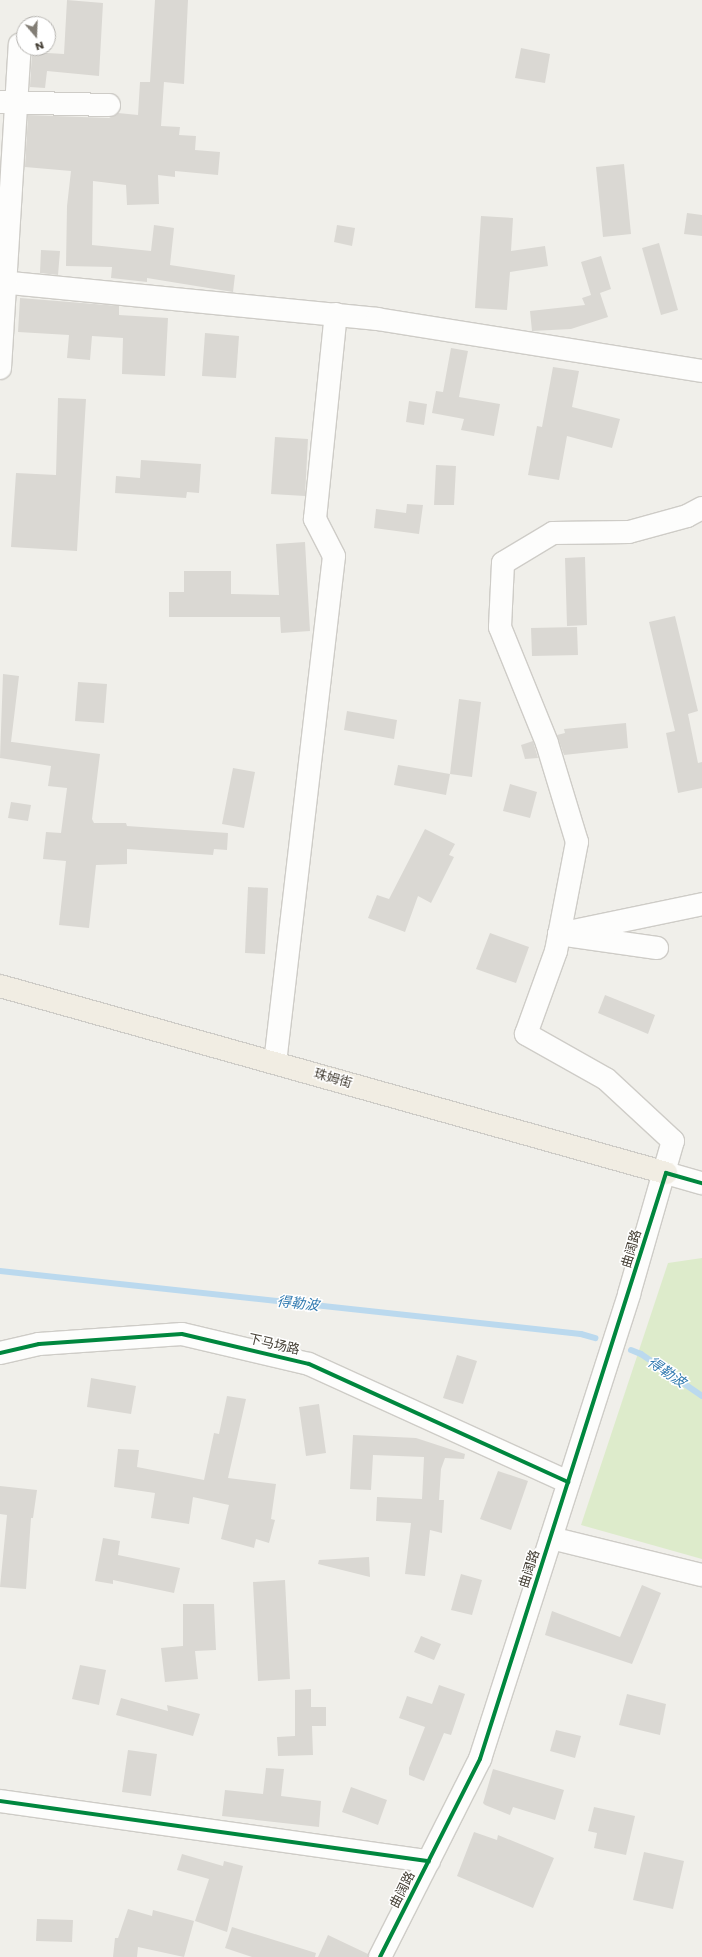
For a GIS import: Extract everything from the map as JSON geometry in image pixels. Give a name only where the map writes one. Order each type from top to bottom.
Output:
[{"type":"main road","name":"珠姆街","points":[[0,986],[666,1173]]},
{"type":"street","points":[[0,368],[8,101],[18,56]]},
{"type":"street","points":[[8,101],[109,105]]},
{"type":"street","points":[[2,282],[336,314],[702,371]]},
{"type":"street","points":[[275,1063],[334,556],[315,519],[336,314]]},
{"type":"street","points":[[560,934],[577,842],[547,743],[500,627],[503,563],[553,533],[629,532],[687,516],[702,508]]},
{"type":"street","points":[[560,934],[702,904]]},
{"type":"street","points":[[560,934],[656,948]]},
{"type":"street","name":"曲阔路","points":[[380,1957],[480,1759],[666,1173],[673,1141],[606,1079],[526,1034],[560,934]]},
{"type":"street","points":[[666,1173],[702,1183]]},
{"type":"street","name":"下马场路","points":[[0,1353],[39,1344],[182,1334],[309,1364],[568,1482]]},
{"type":"street","points":[[551,1538],[702,1575]]},
{"type":"street","points":[[0,1802],[429,1861]]},
{"type":"green space","points":[[702,1258],[702,1559],[581,1525],[668,1263]]},
{"type":"building","points":[[67,0],[103,3],[99,76],[47,71],[45,88],[30,87],[32,56],[56,56],[56,54],[64,54]]},
{"type":"building","points":[[155,0],[188,0],[184,84],[164,82],[161,126],[180,127],[179,135],[196,136],[195,150],[220,152],[218,175],[175,171],[175,177],[158,175],[159,204],[127,205],[126,185],[93,181],[92,245],[151,251],[154,225],[174,228],[170,265],[235,275],[233,292],[147,278],[147,282],[111,278],[112,267],[66,266],[67,206],[71,171],[25,167],[28,115],[109,118],[118,113],[138,115],[140,82],[150,82]]},
{"type":"building","points":[[521,48],[550,54],[545,83],[515,78]]},
{"type":"building","points":[[624,164],[631,234],[603,237],[596,167]]},
{"type":"building","points":[[687,213],[702,215],[702,236],[684,234]]},
{"type":"building","points":[[481,216],[513,218],[511,251],[545,246],[548,266],[510,272],[507,310],[475,308]]},
{"type":"building","points":[[337,225],[355,228],[352,246],[334,242]]},
{"type":"building","points":[[659,243],[678,310],[661,315],[642,248]]},
{"type":"building","points":[[41,250],[60,251],[58,275],[40,273]]},
{"type":"building","points":[[601,256],[611,289],[600,293],[608,317],[571,329],[532,331],[530,311],[585,305],[582,298],[591,295],[581,262]]},
{"type":"building","points":[[20,298],[119,306],[119,315],[168,318],[165,376],[122,374],[123,338],[92,336],[90,360],[67,358],[69,335],[18,332]]},
{"type":"building","points":[[205,333],[239,336],[236,378],[202,376]]},
{"type":"building","points":[[451,348],[468,351],[459,397],[500,404],[494,436],[461,430],[464,419],[432,413],[436,391],[443,392]]},
{"type":"building","points":[[553,367],[579,371],[572,407],[620,419],[612,448],[567,436],[559,480],[528,475],[537,426],[542,427]]},
{"type":"building","points":[[58,398],[86,399],[77,551],[11,547],[16,473],[56,475]]},
{"type":"building","points":[[409,401],[427,404],[424,425],[406,422]]},
{"type":"building","points":[[275,437],[308,439],[305,496],[271,494]]},
{"type":"building","points":[[141,460],[201,464],[199,493],[187,492],[186,498],[115,493],[116,476],[140,478]]},
{"type":"building","points":[[436,465],[456,466],[454,505],[434,505]]},
{"type":"building","points":[[407,504],[423,505],[419,534],[374,528],[376,509],[406,513]]},
{"type":"building","points":[[305,542],[310,631],[281,633],[280,617],[169,617],[169,592],[184,592],[184,571],[231,571],[231,594],[279,595],[276,544]]},
{"type":"building","points":[[585,557],[587,625],[567,626],[565,558]]},
{"type":"building","points":[[675,616],[698,711],[688,714],[698,763],[702,762],[702,788],[678,793],[666,733],[675,731],[649,622]]},
{"type":"building","points":[[577,627],[578,655],[532,656],[531,628]]},
{"type":"building","points":[[3,674],[19,676],[11,742],[100,754],[92,819],[94,823],[126,823],[127,826],[228,833],[227,850],[214,849],[213,855],[127,849],[127,864],[96,865],[89,928],[59,925],[66,861],[43,859],[46,832],[61,833],[67,788],[48,786],[51,766],[0,758]]},
{"type":"building","points":[[78,682],[107,684],[104,723],[75,721]]},
{"type":"building","points":[[459,699],[481,702],[472,777],[450,774]]},
{"type":"building","points":[[347,711],[397,720],[394,739],[344,730]]},
{"type":"building","points":[[626,723],[628,748],[564,755],[557,735],[565,733],[564,729]]},
{"type":"building","points":[[533,741],[538,758],[525,759],[521,745]]},
{"type":"building","points":[[398,765],[450,774],[446,795],[394,785]]},
{"type":"building","points":[[233,768],[255,772],[244,828],[222,824]]},
{"type":"building","points":[[510,784],[537,792],[530,818],[503,811]]},
{"type":"building","points":[[11,802],[31,805],[28,821],[8,818]]},
{"type":"building","points":[[425,829],[455,844],[449,855],[454,857],[431,903],[418,896],[405,932],[368,918],[377,895],[389,899]]},
{"type":"building","points":[[248,887],[268,888],[265,954],[245,953]]},
{"type":"building","points":[[490,933],[529,947],[516,983],[476,969]]},
{"type":"building","points":[[605,995],[655,1015],[648,1034],[598,1013]]},
{"type":"building","points":[[457,1355],[477,1361],[463,1404],[443,1398]]},
{"type":"building","points":[[91,1378],[136,1386],[131,1414],[87,1407]]},
{"type":"building","points":[[227,1396],[246,1399],[228,1478],[276,1484],[271,1519],[275,1520],[269,1543],[256,1539],[254,1548],[221,1539],[229,1505],[193,1497],[189,1524],[151,1518],[155,1493],[114,1487],[118,1449],[139,1450],[137,1467],[204,1480],[214,1433],[219,1434]]},
{"type":"building","points":[[319,1404],[326,1453],[306,1456],[299,1407]]},
{"type":"building","points":[[353,1435],[416,1438],[465,1454],[464,1459],[445,1458],[441,1469],[439,1500],[444,1500],[442,1533],[430,1530],[425,1576],[405,1574],[411,1523],[376,1521],[377,1497],[422,1499],[424,1457],[373,1455],[371,1490],[350,1489]]},
{"type":"building","points":[[498,1471],[528,1481],[511,1530],[480,1519]]},
{"type":"building","points":[[0,1486],[37,1490],[33,1518],[31,1518],[26,1589],[0,1587],[7,1515],[0,1514]]},
{"type":"building","points":[[103,1538],[120,1541],[118,1555],[180,1568],[174,1593],[113,1580],[113,1584],[95,1581]]},
{"type":"building","points":[[369,1557],[370,1577],[318,1564],[319,1560]]},
{"type":"building","points":[[461,1574],[482,1580],[472,1615],[451,1610]]},
{"type":"building","points":[[285,1580],[290,1679],[258,1681],[253,1582]]},
{"type":"building","points":[[642,1585],[661,1593],[632,1664],[545,1635],[552,1611],[620,1637]]},
{"type":"building","points":[[183,1604],[214,1604],[216,1650],[195,1651],[198,1679],[165,1682],[161,1648],[183,1646]]},
{"type":"building","points":[[421,1636],[441,1644],[434,1660],[414,1652]]},
{"type":"building","points":[[80,1665],[106,1670],[99,1705],[72,1699]]},
{"type":"building","points":[[439,1685],[465,1694],[451,1735],[444,1733],[424,1781],[409,1775],[409,1768],[425,1727],[399,1718],[407,1696],[432,1704]]},
{"type":"building","points":[[311,1689],[311,1707],[326,1707],[326,1726],[312,1726],[313,1755],[278,1756],[277,1737],[295,1736],[295,1690]]},
{"type":"building","points":[[627,1694],[666,1704],[660,1735],[619,1725]]},
{"type":"building","points":[[121,1698],[168,1711],[167,1705],[200,1714],[193,1736],[116,1715]]},
{"type":"building","points":[[556,1730],[581,1736],[575,1758],[550,1751]]},
{"type":"building","points":[[128,1750],[157,1754],[151,1796],[122,1792]]},
{"type":"building","points":[[266,1768],[284,1769],[281,1796],[321,1801],[319,1827],[222,1816],[225,1790],[263,1794]]},
{"type":"building","points":[[493,1769],[564,1790],[555,1820],[513,1807],[510,1815],[485,1805],[483,1803]]},
{"type":"building","points":[[351,1787],[387,1800],[378,1825],[342,1812]]},
{"type":"building","points":[[594,1807],[635,1816],[626,1855],[594,1848],[597,1833],[588,1831]]},
{"type":"building","points":[[474,1832],[497,1840],[498,1835],[554,1858],[533,1908],[457,1876]]},
{"type":"building","points":[[644,1852],[684,1861],[673,1909],[633,1900]]},
{"type":"building","points":[[182,1854],[223,1866],[224,1861],[243,1866],[227,1932],[195,1921],[209,1879],[177,1870]]},
{"type":"building","points":[[128,1909],[152,1916],[153,1910],[194,1921],[184,1957],[138,1947],[137,1957],[113,1957],[115,1938],[118,1938]]},
{"type":"building","points":[[37,1919],[73,1920],[72,1942],[36,1941]]},
{"type":"building","points":[[232,1927],[316,1953],[315,1957],[252,1957],[225,1948]]},
{"type":"building","points":[[328,1935],[368,1954],[368,1957],[318,1957]]},
{"type":"waterway","name":"得勒波","points":[[0,1271],[581,1334],[595,1338]]},
{"type":"waterway","name":"得勒波","points":[[631,1350],[641,1354],[702,1396]]},
{"type":"cycle path","points":[[380,1957],[480,1759],[666,1173],[702,1183]]},
{"type":"cycle path","points":[[0,1353],[39,1344],[182,1334],[309,1364],[568,1482]]},
{"type":"cycle path","points":[[0,1801],[429,1861]]}]
